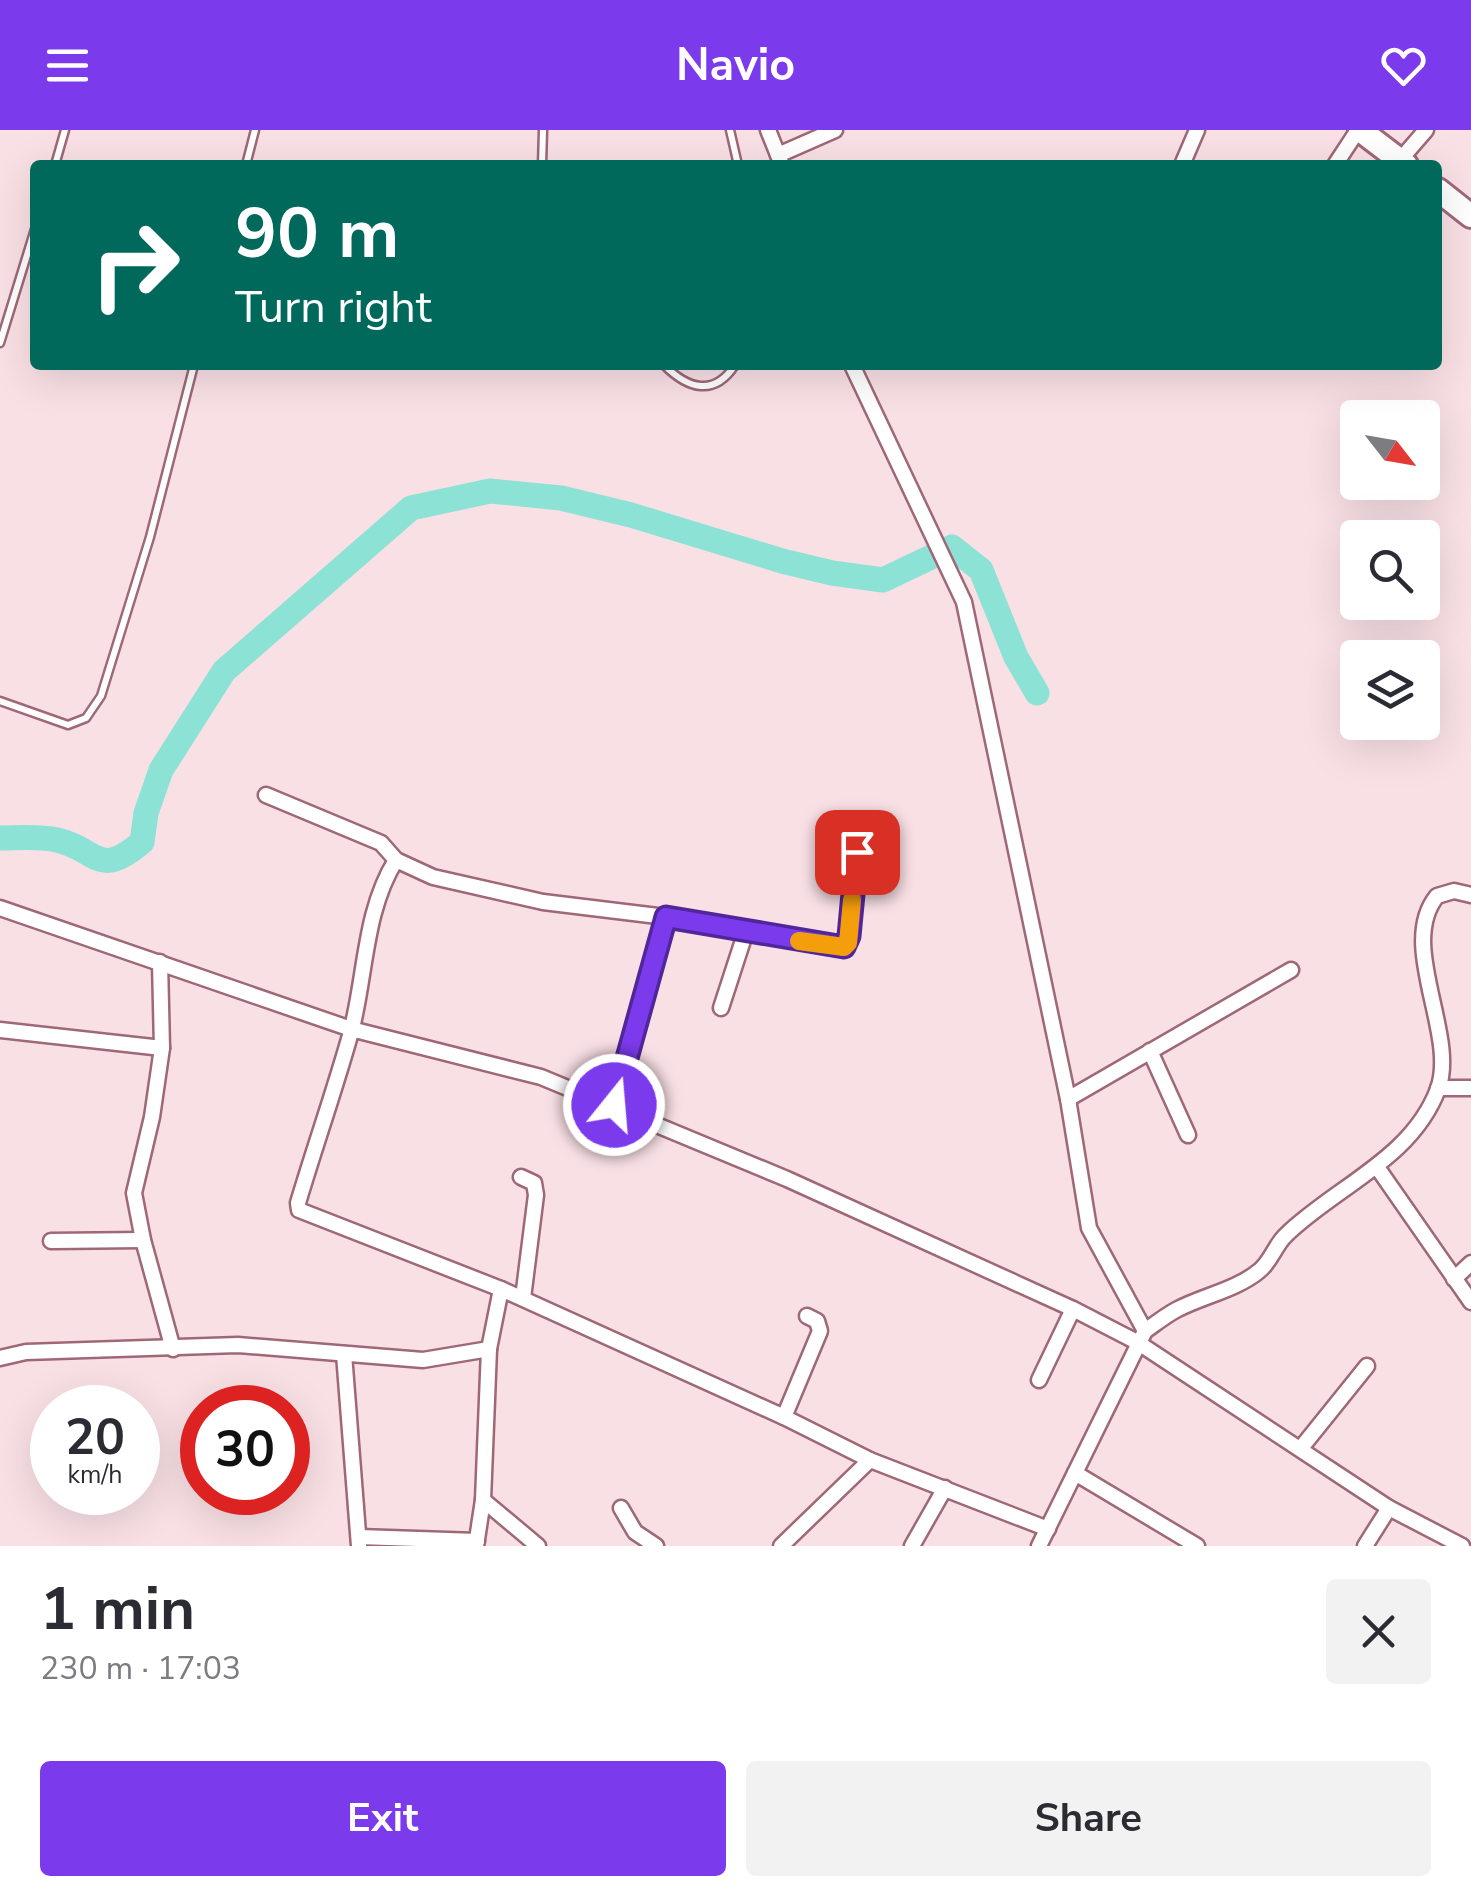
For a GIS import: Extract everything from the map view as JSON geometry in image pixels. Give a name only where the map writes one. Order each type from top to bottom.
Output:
[{"type":"highway","points":[[1359,130],[1400,160]]},
{"type":"highway","points":[[1442,193],[1471,216]]},
{"type":"street","points":[[768,130],[780,160],[835,130]]},
{"type":"street","points":[[1184,160],[1197,130]]},
{"type":"street","points":[[1338,160],[1359,130]]},
{"type":"street","points":[[1404,160],[1426,130]]},
{"type":"street","points":[[854,370],[964,602],[1068,1099],[1089,1228],[1141,1336]]},
{"type":"street","points":[[266,795],[380,843],[396,860],[434,877],[543,902],[666,917],[844,947],[849,936],[857,852]]},
{"type":"street","points":[[396,860],[385,878],[370,930],[352,1029],[298,1202],[299,1210],[502,1289],[870,1460],[1048,1529]]},
{"type":"street","points":[[1039,1546],[1141,1336],[1176,1310],[1259,1271],[1288,1233],[1377,1167],[1409,1134],[1438,1088],[1441,1038],[1427,984],[1428,914],[1437,896],[1454,891],[1471,895]]},
{"type":"street","points":[[0,908],[352,1029],[540,1077],[614,1105],[1141,1336],[1389,1508],[1465,1546],[1471,1539]]},
{"type":"street","points":[[614,1105],[666,917]]},
{"type":"street","points":[[720,1008],[746,931]]},
{"type":"street","points":[[160,962],[162,1048],[152,1118],[134,1193],[173,1349]]},
{"type":"street","points":[[1068,1099],[1291,970]]},
{"type":"street","points":[[0,1030],[162,1048]]},
{"type":"street","points":[[1150,1051],[1188,1135]]},
{"type":"street","points":[[1438,1088],[1471,1088]]},
{"type":"street","points":[[1377,1167],[1471,1302]]},
{"type":"street","points":[[521,1177],[534,1183],[536,1195],[523,1298]]},
{"type":"street","points":[[51,1242],[143,1240]]},
{"type":"street","points":[[1454,1279],[1471,1262]]},
{"type":"street","points":[[344,1354],[359,1541],[476,1544],[483,1500],[489,1349],[502,1289]]},
{"type":"street","points":[[1039,1380],[1073,1309]]},
{"type":"street","points":[[784,1417],[820,1331],[817,1320],[807,1316]]},
{"type":"street","points":[[0,1358],[26,1352],[238,1345],[423,1360],[489,1349]]},
{"type":"street","points":[[1301,1448],[1367,1366]]},
{"type":"street","points":[[780,1546],[870,1460]]},
{"type":"street","points":[[1074,1473],[1197,1546]]},
{"type":"street","points":[[912,1546],[945,1488]]},
{"type":"street","points":[[483,1500],[538,1546]]},
{"type":"street","points":[[621,1508],[635,1532],[656,1546]]},
{"type":"street","points":[[1365,1546],[1389,1508]]},
{"type":"lane","points":[[56,160],[65,130]]},
{"type":"lane","points":[[247,160],[255,130]]},
{"type":"lane","points":[[542,160],[543,130]]},
{"type":"lane","points":[[730,130],[737,160]]},
{"type":"lane","points":[[0,343],[30,245]]},
{"type":"lane","points":[[0,701],[68,725],[86,718],[102,696],[150,537],[193,370]]},
{"type":"lane","points":[[671,370],[695,386],[710,386],[726,379],[732,370]]},
{"type":"waterway","points":[[0,838],[57,840],[106,860],[127,853],[142,842],[146,813],[161,770],[224,671],[411,508],[490,491],[561,498],[782,561],[883,580],[952,547],[981,570],[1016,657],[1037,693]]},
{"type":"slow traffic","points":[[799,941],[844,947],[848,943],[852,900]]},
{"type":"route","points":[[614,1105],[666,917],[844,947],[849,936],[857,852]]}]
